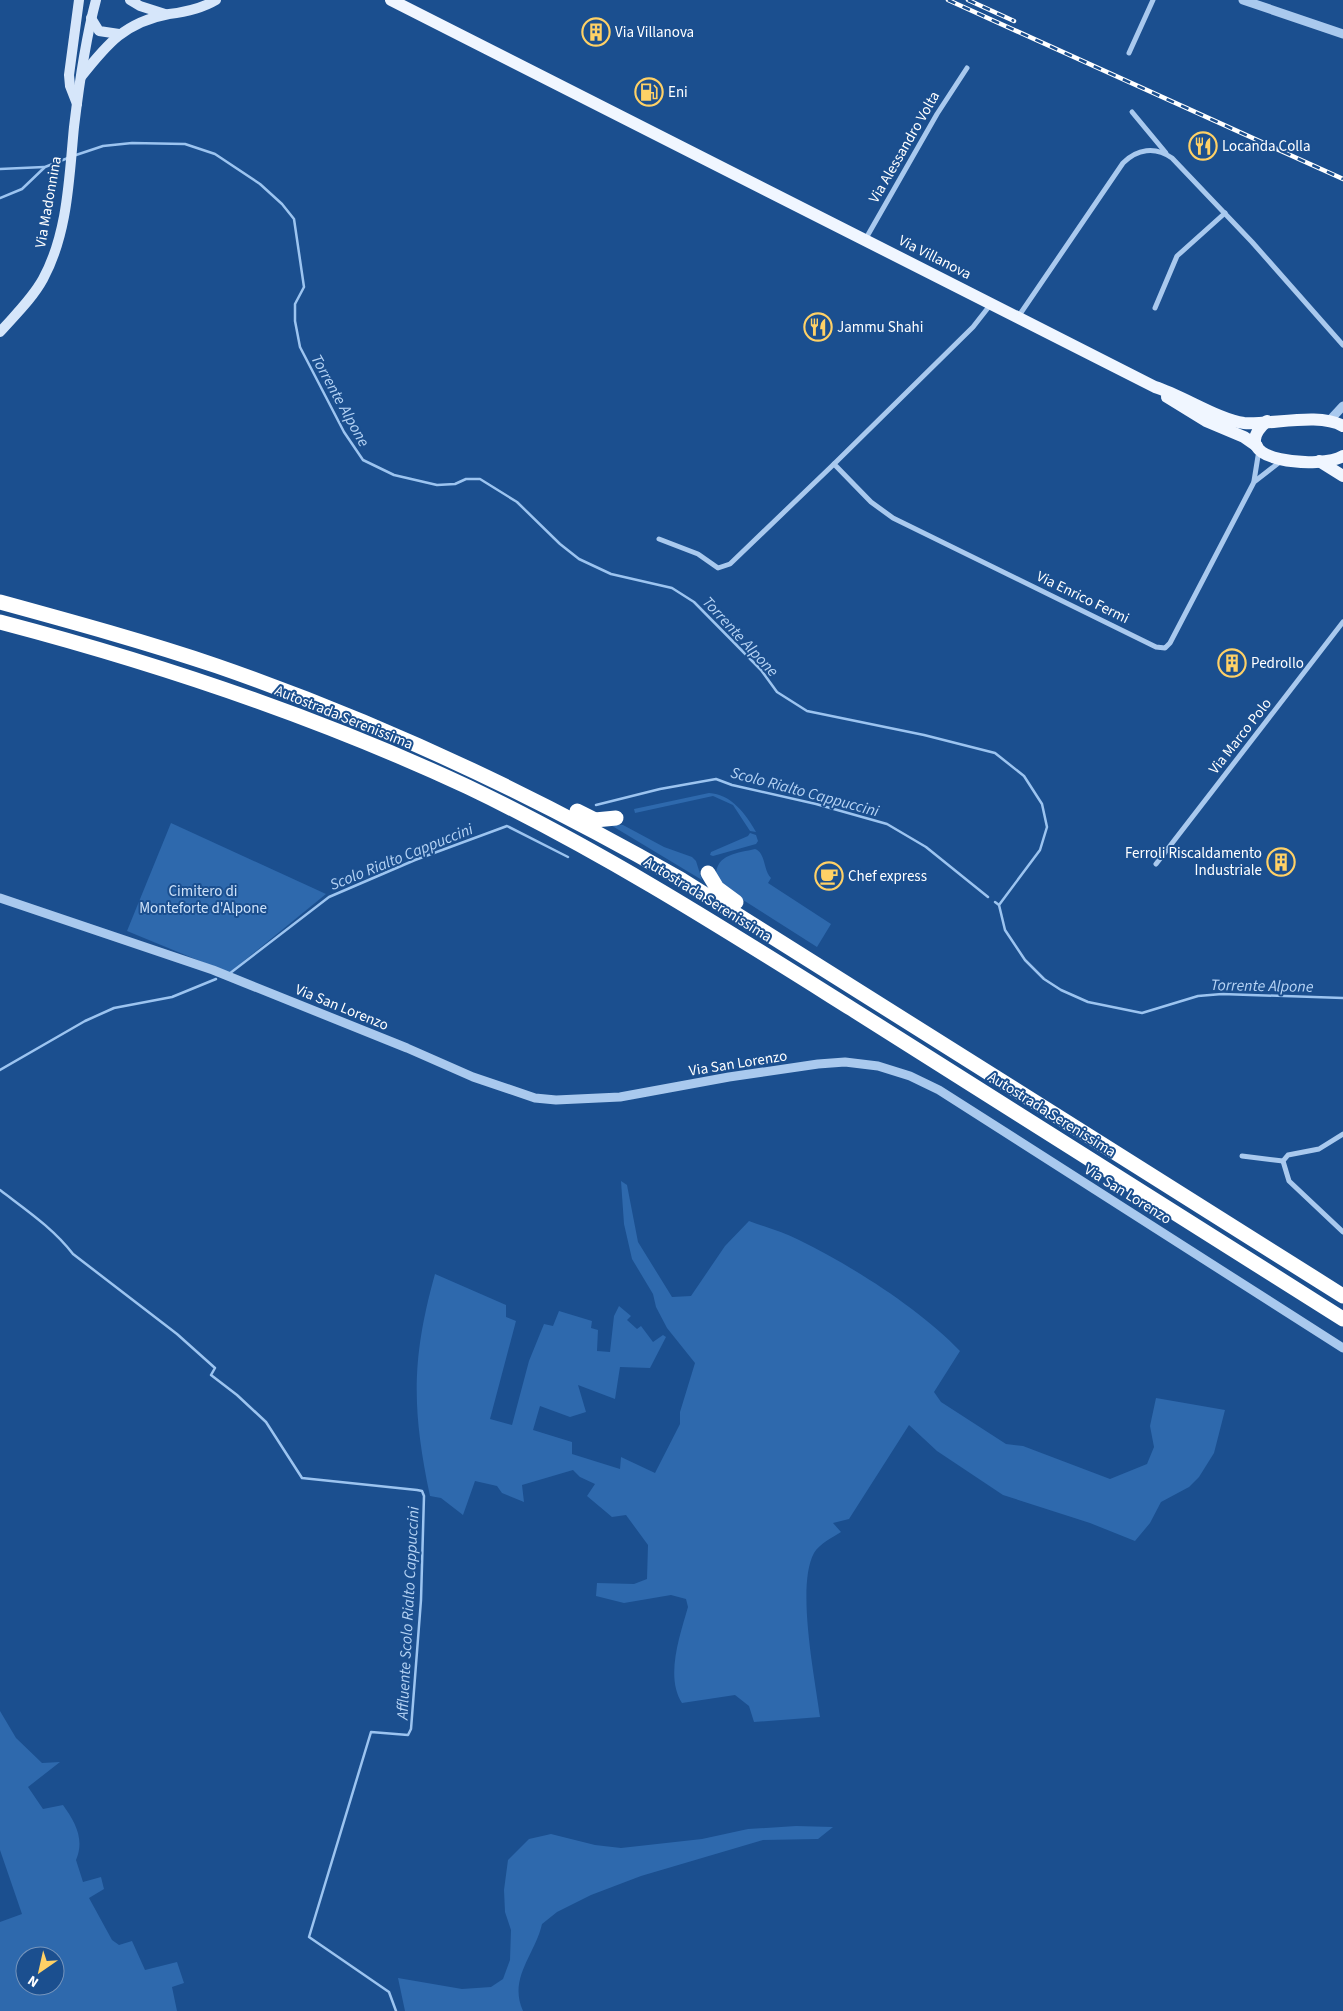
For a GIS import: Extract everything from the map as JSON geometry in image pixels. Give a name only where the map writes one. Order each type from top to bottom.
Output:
[{"type":"highway","name":"Autostrada Serenissima","points":[[0,602],[148,645],[302,698],[398,736],[527,796],[674,875],[1343,1296]]},
{"type":"highway","name":"Autostrada Serenissima","points":[[0,622],[143,663],[300,716],[465,786],[535,820],[704,915],[1343,1319]]},
{"type":"highway","points":[[527,796],[556,804],[595,820],[616,818]]},
{"type":"highway","points":[[708,873],[717,888],[764,922],[792,949]]},
{"type":"main road","points":[[77,106],[70,86],[69,75],[79,0]]},
{"type":"main road","name":"Via Madonnina","points":[[0,332],[25,305],[46,272],[57,247],[68,190],[83,60],[96,0]]},
{"type":"main road","points":[[130,0],[152,11],[168,14]]},
{"type":"main road","points":[[81,78],[102,51],[119,34],[136,24],[168,14],[192,11],[216,0]]},
{"type":"main road","name":"Via Villanova","points":[[391,0],[1155,387],[1178,395],[1232,421],[1250,423],[1330,420]]},
{"type":"main road","points":[[91,18],[99,31],[119,34]]},
{"type":"main road","name":"Via Villanova","points":[[1155,387],[1172,401],[1206,421],[1244,436],[1268,457],[1284,460],[1319,461],[1334,460],[1343,456]]},
{"type":"main road","points":[[1330,420],[1343,426]]},
{"type":"main road","points":[[1258,448],[1257,434],[1267,421]]},
{"type":"main road","points":[[1319,461],[1343,476]]},
{"type":"street","points":[[1129,53],[1153,0]]},
{"type":"street","points":[[1243,0],[1343,34]]},
{"type":"street","name":"Via Alessandro Volta","points":[[865,240],[937,114],[967,68]]},
{"type":"street","points":[[1132,112],[1166,154],[1225,213],[1343,345]]},
{"type":"street","points":[[1017,317],[1124,163],[1131,156],[1142,151],[1166,154]]},
{"type":"street","points":[[1155,308],[1177,256],[1225,213]]},
{"type":"street","points":[[659,539],[698,554],[718,568],[730,564],[973,327],[991,304]]},
{"type":"street","points":[[1330,420],[1343,406]]},
{"type":"street","name":"Via Enrico Fermi","points":[[834,464],[871,502],[893,518],[1161,648],[1170,643],[1254,482],[1258,448]]},
{"type":"street","name":"Via Enrico Fermi","points":[[1254,482],[1276,464],[1284,460]]},
{"type":"street","name":"Via Marco Polo","points":[[1156,864],[1343,622]]},
{"type":"street","name":"Via San Lorenzo","points":[[0,898],[213,970],[407,1048],[473,1078],[535,1098],[556,1100],[620,1097],[729,1077],[846,1062],[878,1066],[910,1076],[939,1090],[1343,1348]]},
{"type":"street","points":[[1283,1162],[1288,1155],[1319,1149],[1343,1134]]},
{"type":"street","points":[[1242,1156],[1283,1162]]},
{"type":"street","points":[[1283,1162],[1289,1181],[1343,1232]]},
{"type":"green space","points":[[709,793],[717,794],[731,801],[748,818],[756,832],[750,831],[733,805],[713,796],[635,813],[634,809]]},
{"type":"green space","name":"Cimitero di Monteforte d'Alpone","points":[[171,823],[326,894],[229,973],[127,931]]},
{"type":"green space","points":[[609,824],[623,825],[664,847],[692,857],[696,861],[702,880]]},
{"type":"green space","points":[[750,833],[756,835],[758,841],[756,844],[713,856],[710,855],[711,852],[748,836]]},
{"type":"green space","points":[[755,849],[761,854],[768,875],[771,878],[768,883],[831,924],[817,947],[729,891],[716,877],[719,863],[723,859]]},
{"type":"green space","points":[[621,1181],[627,1185],[638,1242],[672,1297],[691,1296],[725,1246],[749,1221],[793,1237],[841,1262],[905,1304],[944,1335],[960,1351],[934,1392],[941,1402],[1006,1444],[1023,1446],[1110,1479],[1147,1464],[1154,1447],[1150,1426],[1156,1398],[1225,1410],[1214,1453],[1199,1477],[1189,1487],[1161,1502],[1150,1523],[1135,1541],[1090,1523],[1003,1495],[937,1451],[909,1425],[849,1519],[833,1523],[841,1532],[816,1550],[809,1568],[807,1587],[808,1633],[820,1717],[754,1722],[749,1706],[735,1695],[682,1703],[677,1693],[674,1669],[678,1643],[688,1607],[686,1599],[671,1595],[624,1603],[596,1596],[597,1583],[634,1584],[647,1579],[648,1545],[626,1515],[612,1517],[587,1496],[595,1484],[580,1477],[573,1470],[522,1485],[524,1502],[502,1493],[497,1486],[475,1481],[463,1515],[441,1498],[430,1496],[420,1437],[417,1411],[418,1359],[427,1305],[435,1274],[506,1305],[506,1317],[516,1321],[490,1419],[512,1425],[529,1361],[544,1324],[553,1326],[559,1311],[592,1321],[591,1328],[598,1330],[597,1351],[610,1352],[614,1316],[619,1306],[631,1316],[627,1320],[637,1329],[641,1326],[653,1342],[663,1335],[666,1337],[650,1368],[620,1367],[615,1399],[578,1385],[586,1412],[570,1417],[540,1406],[533,1430],[572,1442],[572,1454],[620,1469],[621,1457],[655,1473],[680,1424],[680,1412],[695,1363],[667,1328],[656,1307],[653,1294],[632,1259],[624,1224]]},
{"type":"green space","points":[[0,1711],[16,1738],[42,1763],[60,1762],[28,1787],[43,1809],[63,1805],[75,1824],[79,1838],[79,1852],[76,1860],[83,1882],[101,1877],[104,1889],[89,1898],[112,1940],[119,1945],[132,1941],[145,1970],[177,1962],[184,1983],[172,1987],[177,2011],[0,2011],[0,1922],[22,1914],[0,1850]]},
{"type":"green space","points":[[796,1826],[833,1827],[818,1839],[763,1840],[641,1876],[591,1895],[557,1912],[542,1924],[524,1967],[519,1988],[519,1999],[523,2011],[405,2011],[398,1978],[462,1989],[491,1987],[503,1979],[510,1960],[511,1930],[505,1912],[504,1890],[508,1860],[529,1839],[551,1834],[595,1845],[621,1848],[702,1839],[748,1829]]},
{"type":"waterway","name":"Torrente Alpone","points":[[73,156],[103,146],[132,143],[185,144],[215,154],[260,184],[282,204],[294,219],[304,287],[295,304],[295,321],[300,347],[344,432],[363,460],[394,475],[437,485],[455,484],[466,479],[480,479],[517,502],[560,544],[579,559],[611,574],[672,588],[694,602],[761,670],[777,692],[807,711],[924,735],[995,753],[1024,776],[1042,804],[1047,827],[1040,850],[999,905],[1005,930],[1025,960],[1044,979],[1061,990],[1088,1002],[1142,1013],[1198,996],[1222,994],[1343,998]]},
{"type":"waterway","name":"Torrente Alpone","points":[[0,198],[22,189],[45,167],[68,158]]},
{"type":"waterway","points":[[0,169],[44,167]]},
{"type":"waterway","name":"Scolo Rialto Cappuccini","points":[[596,805],[660,789],[716,779],[732,785],[816,804],[887,824],[926,847],[988,897]]},
{"type":"waterway","name":"Scolo Rialto Cappuccini","points":[[229,974],[329,897],[415,860],[507,826],[568,857]]},
{"type":"waterway","name":"Torrente Alpone","points":[[995,902],[999,905]]},
{"type":"waterway","name":"Scolo Rialto Cappuccini","points":[[0,1070],[85,1021],[114,1008],[172,997],[216,979]]},
{"type":"waterway","name":"Affluente Scolo Rialto Cappuccini","points":[[0,1190],[48,1228],[73,1254],[177,1334],[215,1368],[211,1375],[237,1395],[266,1422],[302,1478],[422,1491],[424,1496],[421,1600],[411,1729],[408,1735],[371,1732],[309,1937],[389,1992],[396,2011]]},
{"type":"railway","points":[[948,0],[1343,179]]},
{"type":"railway","points":[[968,0],[1014,21]]},
{"type":"place","name":"Via Villanova","points":[[596,32]]},
{"type":"place","name":"Eni","points":[[649,92]]},
{"type":"place","name":"Locanda Colla","points":[[1203,146]]},
{"type":"place","name":"Jammu Shahi","points":[[818,327]]},
{"type":"place","name":"Pedrollo","points":[[1232,663]]},
{"type":"place","name":"Ferroli Riscaldamento Industriale","points":[[1281,862]]},
{"type":"place","name":"Chef express","points":[[829,876]]}]
